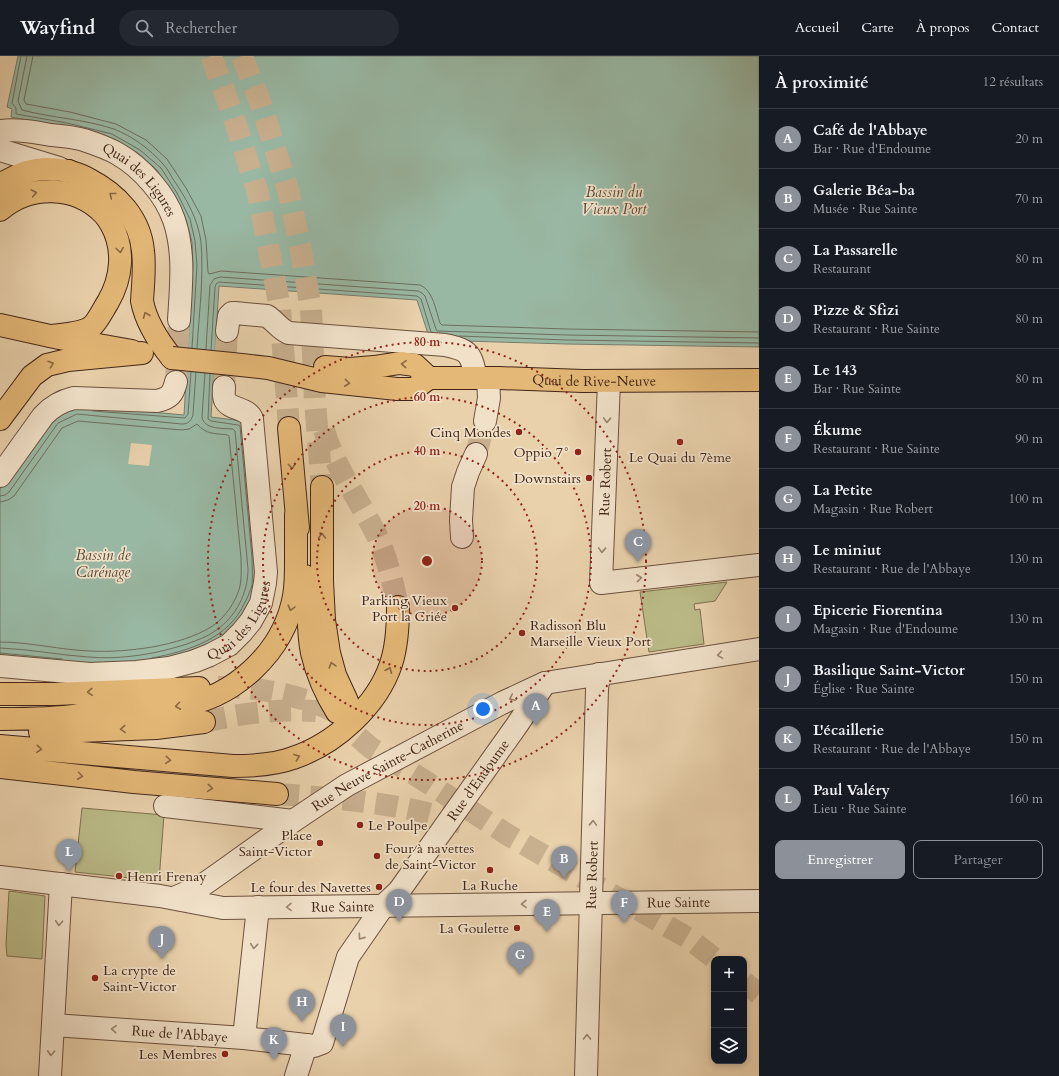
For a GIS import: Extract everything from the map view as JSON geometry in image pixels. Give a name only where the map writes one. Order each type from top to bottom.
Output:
[{"type":"main road","points":[[2,184],[12,178],[37,170],[48,169],[68,171],[87,178],[103,187],[118,199],[128,211],[141,237],[143,251],[143,308],[152,328],[160,354]]},
{"type":"main road","points":[[0,210],[6,204],[17,198],[34,192],[54,190],[72,194],[90,202],[105,214],[113,227],[119,242],[121,257],[120,269],[116,284],[110,298],[94,323],[91,327],[77,332],[50,336]]},
{"type":"main road","points":[[0,325],[50,336],[160,354]]},
{"type":"main road","points":[[0,419],[32,376],[47,365],[68,360],[160,354]]},
{"type":"main road","name":"Quai de Rive-Neuve","points":[[160,354],[268,368],[324,367],[350,369],[400,363],[415,365],[429,378],[583,381],[759,380]]},
{"type":"main road","points":[[289,428],[296,514],[308,598],[309,629],[312,652],[319,678],[328,697],[342,706],[329,653],[324,620],[322,581],[322,487]]},
{"type":"main road","points":[[0,719],[63,717],[111,710],[179,706],[206,700],[232,686],[249,674],[267,655],[278,638],[290,614],[296,582],[296,514]]},
{"type":"main road","points":[[0,746],[233,766],[252,766],[293,759],[310,752],[333,738],[351,724],[366,707],[384,682],[395,648],[398,627],[398,607]]},
{"type":"main road","points":[[0,694],[55,694],[199,688]]},
{"type":"main road","points":[[0,708],[25,709],[76,707],[111,710]]},
{"type":"main road","points":[[0,730],[54,732],[156,728],[204,722]]},
{"type":"main road","points":[[0,767],[134,782],[277,794]]},
{"type":"street","name":"Quai des Ligures","points":[[0,131],[25,130],[82,140],[100,146],[118,154],[131,163],[152,183],[168,205],[174,220],[181,251],[179,320]]},
{"type":"street","points":[[0,150],[68,171]]},
{"type":"street","points":[[0,155],[7,168],[2,184]]},
{"type":"street","points":[[227,331],[229,316],[232,313],[235,313],[268,316],[285,331],[289,332],[445,345],[460,348],[468,353],[482,378],[489,398],[485,421]]},
{"type":"street","name":"Rue Robert","points":[[609,381],[601,583],[759,565]]},
{"type":"street","points":[[0,476],[43,416],[56,404],[74,398],[157,401],[166,399],[171,394],[176,382]]},
{"type":"street","name":"Quai des Ligures","points":[[0,666],[90,674],[137,672],[169,668],[195,660],[229,645],[251,621],[261,603],[266,572],[252,419],[246,412],[228,404],[225,400],[224,387]]},
{"type":"street","points":[[462,537],[461,520],[463,487],[476,454]]},
{"type":"street","name":"Rue Neuve Sainte-Catherine","points":[[174,898],[210,880],[347,785],[545,683],[759,649]]},
{"type":"street","name":"Rue Robert","points":[[586,1076],[590,903],[597,689],[599,674]]},
{"type":"street","name":"Rue d'Endoume","points":[[306,1045],[314,1046],[322,1043],[348,957],[384,905],[399,891],[517,725],[545,683]]},
{"type":"street","points":[[165,806],[293,821]]},
{"type":"street","name":"Rue Sainte","points":[[0,878],[174,898],[223,908],[759,901]]},
{"type":"street","points":[[50,1076],[61,884]]},
{"type":"street","points":[[244,1038],[258,907]]},
{"type":"street","name":"Rue de l'Abbaye","points":[[53,1025],[244,1038],[306,1045]]},
{"type":"street","points":[[296,1076],[306,1045]]},
{"type":"green space","points":[[727,582],[715,601],[694,604],[695,610],[700,609],[704,644],[649,652],[640,592]]},
{"type":"green space","points":[[82,808],[164,815],[159,881],[75,872]]},
{"type":"green space","points":[[9,891],[45,896],[42,959],[7,956],[6,944]]},
{"type":"water","name":"Bassin du Vieux Port","points":[[18,56],[759,56],[759,347],[430,340],[417,300],[219,286],[211,417],[243,421],[256,557],[255,590],[247,608],[228,632],[212,643],[180,656],[124,666],[0,656],[0,489],[52,415],[76,405],[184,415],[193,265],[192,242],[186,220],[173,195],[157,170],[138,153],[111,138],[66,127],[11,117],[12,109],[7,107]]},
{"type":"pier","points":[[131,443],[152,445],[149,466],[128,464]]},
{"type":"tunnel","points":[[211,56],[232,112],[258,193],[280,308],[289,428]]},
{"type":"tunnel","points":[[242,56],[262,107],[288,190],[300,245],[311,309],[315,402],[322,487]]},
{"type":"tunnel","points":[[176,382],[179,320]]},
{"type":"tunnel","points":[[224,387],[227,331]]},
{"type":"tunnel","points":[[476,454],[485,421]]},
{"type":"tunnel","points":[[324,430],[334,457],[380,543],[389,570],[398,607]]},
{"type":"tunnel","points":[[218,687],[235,687],[285,694],[317,704],[347,718]]},
{"type":"tunnel","points":[[204,722],[260,712],[316,711]]},
{"type":"tunnel","points":[[337,712],[356,735],[371,748],[508,835],[688,938],[711,956]]},
{"type":"tunnel","points":[[277,794],[341,799],[388,805],[420,811],[466,824]]},
{"type":"tunnel","points":[[747,984],[759,994]]},
{"type":"place","name":"Cinq Mondes","points":[[519,432]]},
{"type":"place","name":"Le Quai du 7ème","points":[[680,442]]},
{"type":"place","name":"Oppio 7°","points":[[578,452]]},
{"type":"place","name":"Downstairs","points":[[589,478]]},
{"type":"place","name":"La Passarelle","points":[[638,562]]},
{"type":"place","name":"Parking Vieux Port la Criée","points":[[455,608]]},
{"type":"place","name":"Radisson Blu Marseille Vieux Port","points":[[522,633]]},
{"type":"place","name":"Café de l'Abbaye","points":[[536,726]]},
{"type":"place","name":"Le Poulpe","points":[[360,825]]},
{"type":"place","name":"Place Saint-Victor","points":[[320,843]]},
{"type":"place","name":"Four à navettes de Saint-Victor","points":[[377,856]]},
{"type":"place","name":"La Ruche","points":[[490,870]]},
{"type":"place","name":"Paul Valéry","points":[[69,872]]},
{"type":"place","name":"Henri Frenay","points":[[119,876]]},
{"type":"place","name":"Galerie Béa-ba","points":[[564,879]]},
{"type":"place","name":"Le four des Navettes","points":[[379,887]]},
{"type":"place","name":"Pizze & Sfizi","points":[[399,922]]},
{"type":"place","name":"Ékume","points":[[624,923]]},
{"type":"place","name":"La Goulette","points":[[517,928]]},
{"type":"place","name":"Le 143","points":[[547,932]]},
{"type":"place","name":"Basilique Saint-Victor","points":[[162,959]]},
{"type":"place","name":"La Petite","points":[[520,975]]},
{"type":"place","name":"La crypte de Saint-Victor","points":[[95,978]]},
{"type":"place","name":"Le miniut","points":[[302,1022]]},
{"type":"place","name":"Epicerie Fiorentina","points":[[343,1047]]},
{"type":"place","name":"Les Membres","points":[[225,1054]]},
{"type":"place","name":"L'écaillerie","points":[[274,1060]]},
{"type":"water label","name":"Bassin de Carénage","points":[[103,564]]}]
